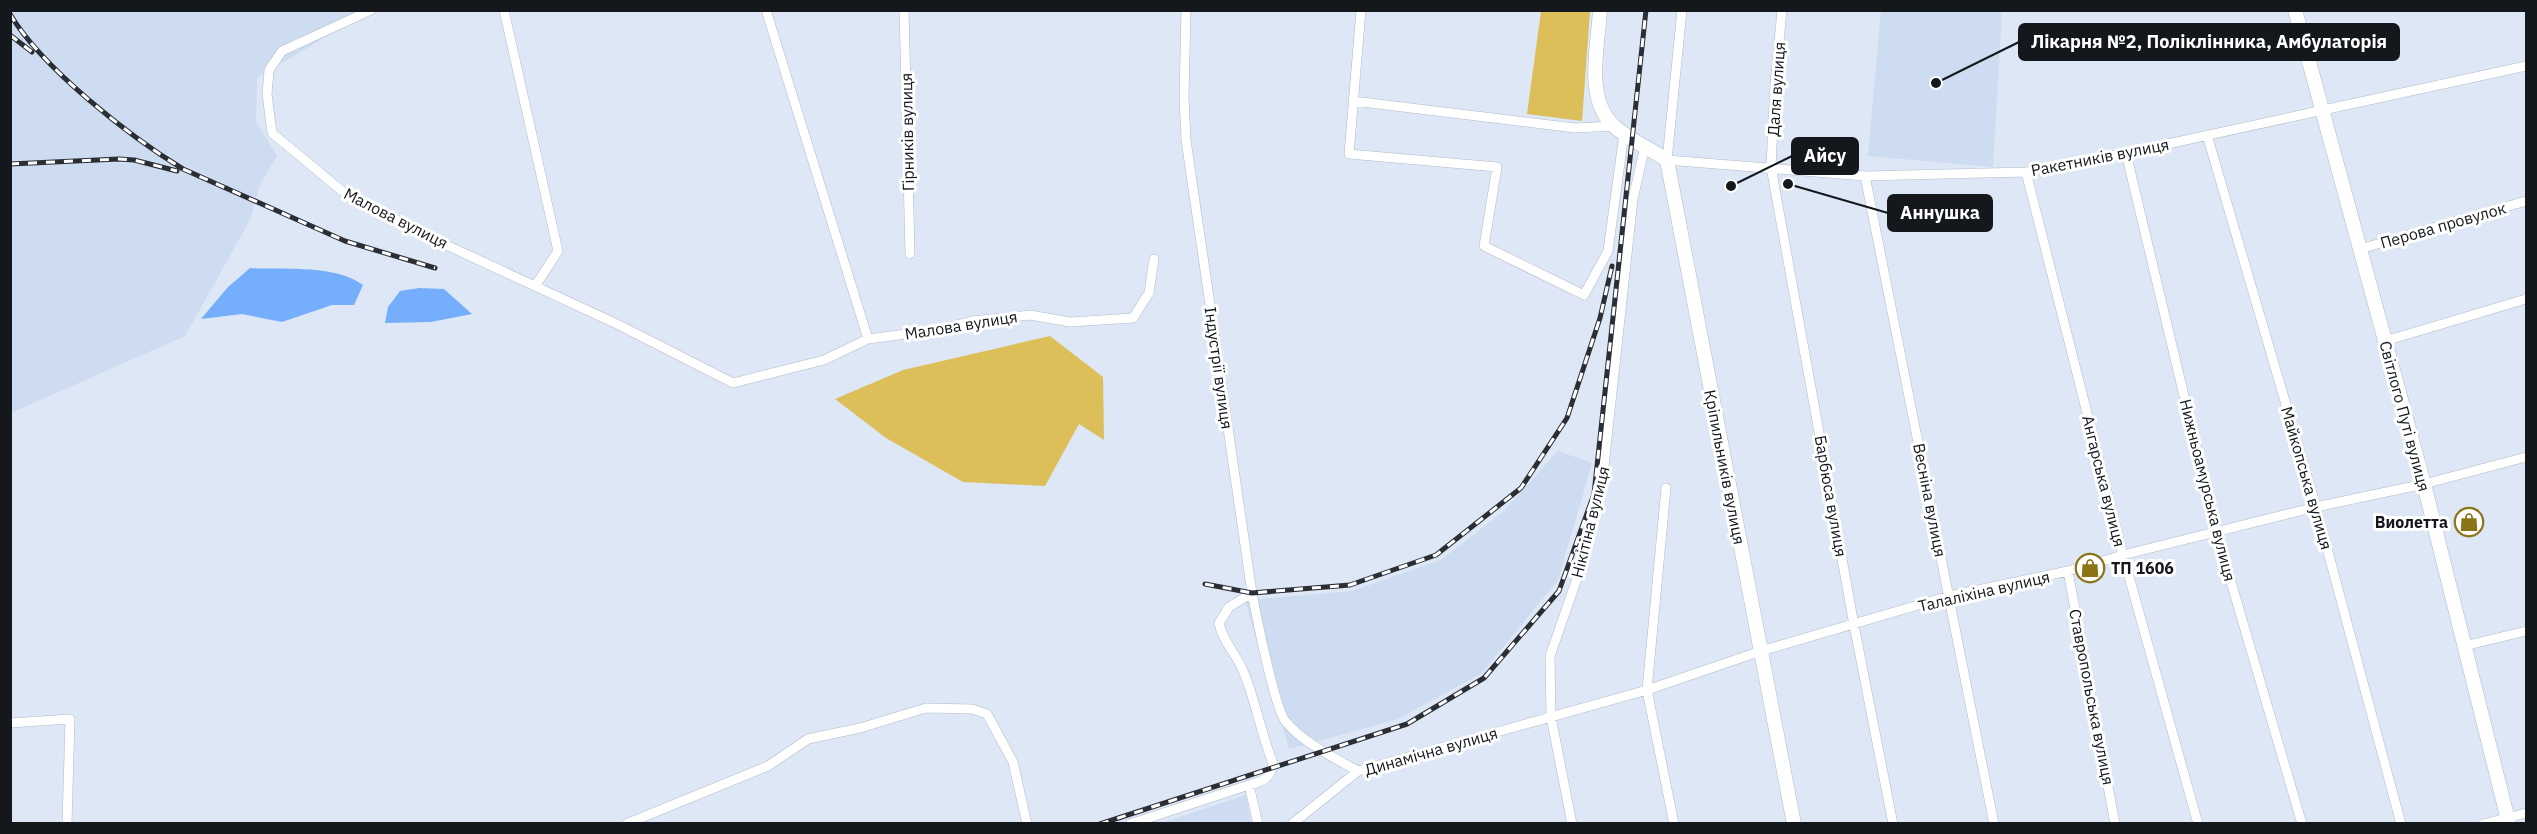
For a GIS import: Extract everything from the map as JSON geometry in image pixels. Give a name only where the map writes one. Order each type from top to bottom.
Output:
[{"type":"street","name":"Малова вулиця","points":[[371,10],[282,51],[269,70],[267,94],[272,133],[342,191],[429,237],[536,285],[733,383],[824,360],[868,339],[937,330],[972,321],[1029,315],[1070,322],[1133,318],[1149,293],[1154,259]]},
{"type":"street","points":[[504,10],[558,251],[536,285]]},
{"type":"street","points":[[766,10],[868,339]]},
{"type":"street","name":"Гірників вулиця","points":[[904,10],[910,254]]},
{"type":"street","name":"Індустрії вулиця","points":[[1186,10],[1184,97],[1186,140],[1252,593],[1284,721],[1323,752],[1358,771]]},
{"type":"street","points":[[1361,10],[1349,154],[1497,166],[1485,246],[1584,295],[1608,251],[1619,130]]},
{"type":"street","points":[[1600,10],[1596,87],[1599,104],[1619,130],[1667,160],[1682,10]]},
{"type":"street","name":"Даля вулиця","points":[[1771,167],[1782,10]]},
{"type":"street","name":"Світлого Путі вулиця","points":[[2295,10],[2424,484],[2508,821]]},
{"type":"street","name":"Ракетників вулиця","points":[[1667,160],[1865,176],[2026,172],[2126,153],[2526,66]]},
{"type":"street","points":[[1353,100],[1575,128],[1619,130]]},
{"type":"street","name":"Майкопська вулиця","points":[[2207,135],[2316,507],[2401,824]]},
{"type":"street","name":"Нікітіна вулиця","points":[[1569,823],[1551,717],[1550,656],[1580,570],[1602,484],[1633,199],[1645,146]]},
{"type":"street","name":"Нижньоамурська вулиця","points":[[2126,153],[2217,534],[2302,824]]},
{"type":"street","name":"Кріпильників вулиця","points":[[1667,160],[1794,824]]},
{"type":"street","name":"Барбюса вулиця","points":[[1771,167],[1854,625],[1893,824]]},
{"type":"street","name":"Ангарська вулиця","points":[[2026,172],[2123,555],[2198,824]]},
{"type":"street","name":"Весніна вулиця","points":[[1865,176],[1994,824]]},
{"type":"street","name":"Перова провулок","points":[[2360,249],[2526,201]]},
{"type":"street","points":[[2385,340],[2526,299]]},
{"type":"street","name":"Талаліхіна вулиця","points":[[1551,717],[1647,690],[1761,651],[1949,596],[2068,572],[2123,555],[2217,534],[2316,507],[2424,484],[2526,457]]},
{"type":"street","points":[[1666,489],[1647,690],[1674,824]]},
{"type":"street","name":"Ставропольська вулиця","points":[[2068,572],[2115,824]]},
{"type":"street","points":[[1130,824],[1265,781],[1271,774],[1273,763],[1243,669],[1222,635],[1219,623],[1229,607],[1252,593]]},
{"type":"street","points":[[2464,646],[2526,631]]},
{"type":"street","points":[[626,824],[768,766],[808,739],[860,729],[926,708],[972,709],[987,714],[1013,762],[1027,824]]},
{"type":"street","name":"Динамічна вулиця","points":[[1292,824],[1358,771],[1551,717]]},
{"type":"street","points":[[10,723],[70,719],[67,824]]},
{"type":"street","points":[[1249,785],[1258,824]]},
{"type":"street","points":[[2483,824],[2508,821],[2526,813]]},
{"type":"shaded area","points":[[11,11],[369,11],[257,78],[256,121],[277,156],[260,184],[251,218],[185,336],[11,413]]},
{"type":"shaded area","points":[[1541,11],[1590,11],[1582,121],[1527,114]]},
{"type":"shaded area","points":[[1881,11],[2002,11],[1993,167],[1868,156]]},
{"type":"shaded area","points":[[1050,336],[1103,377],[1104,440],[1079,424],[1045,486],[963,482],[886,438],[835,399],[903,370]]},
{"type":"shaded area","points":[[1558,451],[1592,463],[1558,580],[1482,673],[1398,719],[1289,749],[1245,600],[1352,591],[1441,560],[1504,511]]},
{"type":"shaded area","points":[[1246,795],[1251,823],[1162,823]]},
{"type":"water","points":[[250,268],[324,271],[351,278],[363,285],[354,305],[332,305],[282,322],[242,314],[201,319],[228,287]]},
{"type":"water","points":[[419,288],[444,289],[472,314],[431,322],[385,323],[388,307],[400,291]]},
{"type":"railway","points":[[1100,824],[1407,724],[1484,678],[1559,591],[1594,494],[1646,10]]},
{"type":"railway","points":[[10,14],[24,35],[43,56],[88,99],[113,120],[183,169],[345,241],[435,268]]},
{"type":"railway","points":[[10,35],[32,52]]},
{"type":"railway","points":[[10,164],[119,159],[134,160],[177,171]]},
{"type":"railway","points":[[1205,584],[1252,593],[1350,585],[1436,555],[1521,488],[1567,418],[1600,318],[1612,266]]},
{"type":"place","name":"Лікарня №2, Поліклінника, Амбулаторія","points":[[1936,83]]},
{"type":"place","name":"Аннушка","points":[[1788,184]]},
{"type":"place","name":"Айсу","points":[[1731,186]]},
{"type":"place","name":"Виолетта","points":[[2469,522]]},
{"type":"place","name":"ТП 1606","points":[[2090,568]]}]
